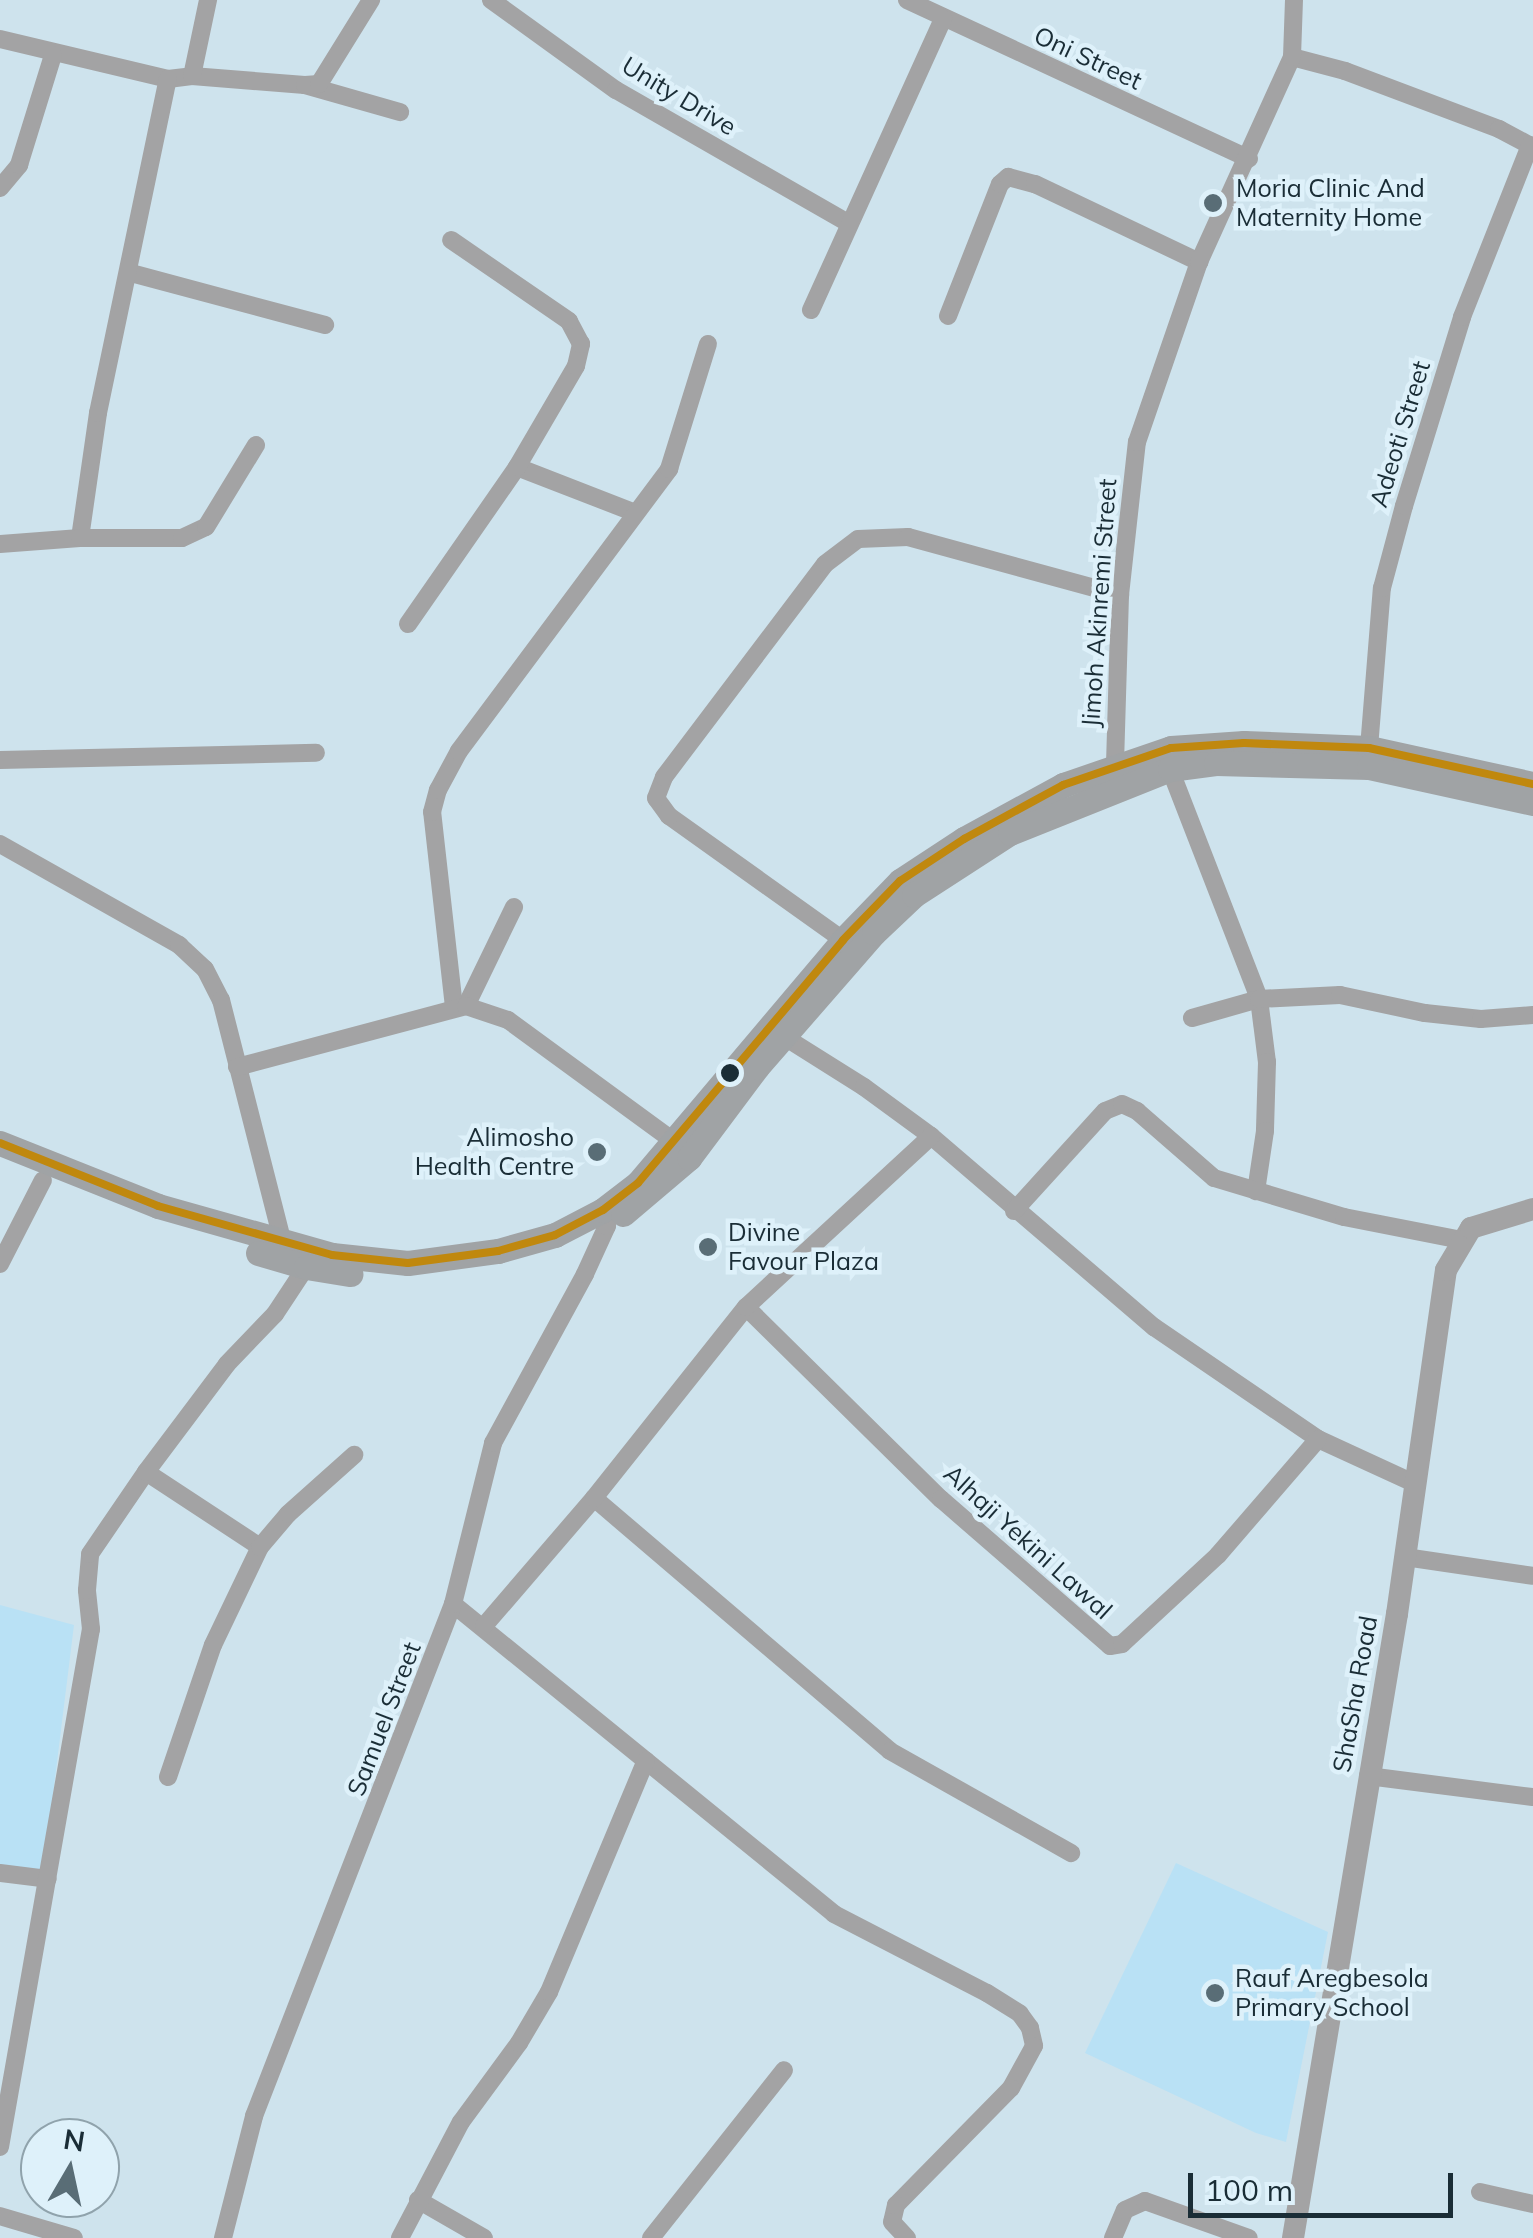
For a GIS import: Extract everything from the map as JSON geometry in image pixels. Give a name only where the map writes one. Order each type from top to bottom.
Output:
[{"type":"main road","points":[[0,1158],[42,1180],[306,1267],[348,1274],[443,1274],[555,1250],[652,1194],[689,1158],[757,1067],[843,940],[900,881],[1028,802],[1114,764],[1190,746],[1244,743],[1369,748],[1533,784]]},
{"type":"main road","points":[[0,1143],[158,1206],[282,1242],[371,1262],[446,1261],[554,1236],[605,1218],[914,894],[958,862],[1010,833],[1170,769],[1262,762],[1369,767],[1533,804]]},
{"type":"street","points":[[192,76],[208,0]]},
{"type":"street","points":[[305,86],[319,84],[372,0]]},
{"type":"street","name":"Unity Drive","points":[[491,0],[616,90],[848,223]]},
{"type":"street","name":"Oni Street","points":[[908,0],[1250,158]]},
{"type":"street","points":[[1294,0],[1292,57],[1345,70],[1498,128],[1531,146]]},
{"type":"street","points":[[811,310],[942,19]]},
{"type":"street","points":[[0,39],[52,55],[168,79],[192,76],[305,86],[400,112]]},
{"type":"street","points":[[0,188],[19,165],[52,55]]},
{"type":"street","name":"Jimoh Akinremi Street","points":[[1114,764],[1120,595],[1137,442],[1198,262],[1250,158],[1292,57]]},
{"type":"street","points":[[80,538],[98,414],[131,273],[168,79]]},
{"type":"street","name":"Adeoti Street","points":[[1369,748],[1382,588],[1462,316],[1531,146]]},
{"type":"street","points":[[948,316],[1000,184],[1008,178],[1035,184],[1198,262]]},
{"type":"street","points":[[408,624],[517,467],[576,366],[582,344],[568,321],[451,240]]},
{"type":"street","points":[[131,273],[325,325]]},
{"type":"street","points":[[460,1006],[432,812],[438,790],[459,751],[668,469],[708,344]]},
{"type":"street","points":[[0,544],[80,538],[182,538],[206,528],[256,444]]},
{"type":"street","points":[[517,467],[633,512]]},
{"type":"street","points":[[843,940],[668,816],[656,798],[664,777],[826,564],[858,539],[908,537],[1120,595]]},
{"type":"street","points":[[0,760],[316,753]]},
{"type":"street","points":[[1170,769],[1259,999],[1266,1079],[1265,1132],[1256,1191]]},
{"type":"street","points":[[0,844],[179,945],[205,970],[221,1000],[282,1242]]},
{"type":"street","points":[[460,1006],[514,907]]},
{"type":"street","points":[[1192,1018],[1259,999],[1340,994],[1425,1014],[1533,1016]]},
{"type":"street","points":[[238,1067],[460,1006],[508,1020],[676,1143]]},
{"type":"street","points":[[779,1033],[864,1086],[931,1136],[1154,1327],[1318,1439],[1416,1484]]},
{"type":"street","points":[[1014,1211],[1105,1111],[1122,1104],[1137,1111],[1214,1178],[1344,1217],[1461,1240],[1472,1228],[1533,1210]]},
{"type":"street","points":[[484,1626],[594,1498],[746,1307],[931,1136]]},
{"type":"street","points":[[0,1264],[42,1180]]},
{"type":"street","name":"Samuel Street","points":[[223,2238],[254,2116],[453,1604],[493,1444],[605,1218]]},
{"type":"street","name":"ShaSha Road","points":[[1294,2238],[1405,1557],[1446,1270],[1461,1240]]},
{"type":"street","points":[[0,2147],[7,2078],[48,1879],[91,1629],[86,1590],[90,1554],[227,1364],[275,1314],[306,1267]]},
{"type":"street","name":"Alhaji Yekini Lawal","points":[[746,1307],[942,1499],[1110,1646],[1122,1644],[1218,1555],[1318,1439]]},
{"type":"street","points":[[168,1776],[213,1645],[260,1547],[288,1514],[354,1455]]},
{"type":"street","points":[[146,1472],[260,1547]]},
{"type":"street","points":[[594,1498],[890,1751],[1071,1853]]},
{"type":"street","points":[[1405,1557],[1533,1576]]},
{"type":"street","points":[[453,1604],[834,1914],[1020,2014],[1030,2028],[1034,2046],[1012,2088],[896,2205],[892,2222],[907,2238]]},
{"type":"street","points":[[400,2238],[461,2122],[519,2043],[549,1992],[646,1760]]},
{"type":"street","points":[[1368,1776],[1533,1797]]},
{"type":"street","points":[[0,1873],[48,1879]]},
{"type":"street","points":[[651,2238],[784,2070]]},
{"type":"street","points":[[1480,2192],[1533,2204]]},
{"type":"street","points":[[418,2200],[484,2238]]},
{"type":"street","points":[[1113,2238],[1125,2210],[1146,2202],[1249,2238]]},
{"type":"street","points":[[0,2216],[74,2238]]},
{"type":"shaded area","points":[[0,1605],[74,1625],[43,1875],[0,1870]]},
{"type":"shaded area","name":"Rauf Aregbesola Primary School","points":[[1176,1863],[1328,1932],[1286,2142],[1256,2133],[1085,2053]]},
{"type":"transit line","points":[[0,1143],[158,1206],[332,1255],[408,1263],[498,1251],[555,1235],[603,1210],[638,1183],[843,940],[900,881],[964,839],[1063,785],[1171,748],[1244,743],[1369,748],[1533,784]]},
{"type":"place","name":"Moria Clinic And Maternity Home","points":[[1213,203]]},
{"type":"place","name":"Alimosho Health Centre","points":[[597,1152]]},
{"type":"place","name":"Divine Favour Plaza","points":[[708,1247]]},
{"type":"place","name":"Rauf Aregbesola Primary School","points":[[1215,1993]]}]
